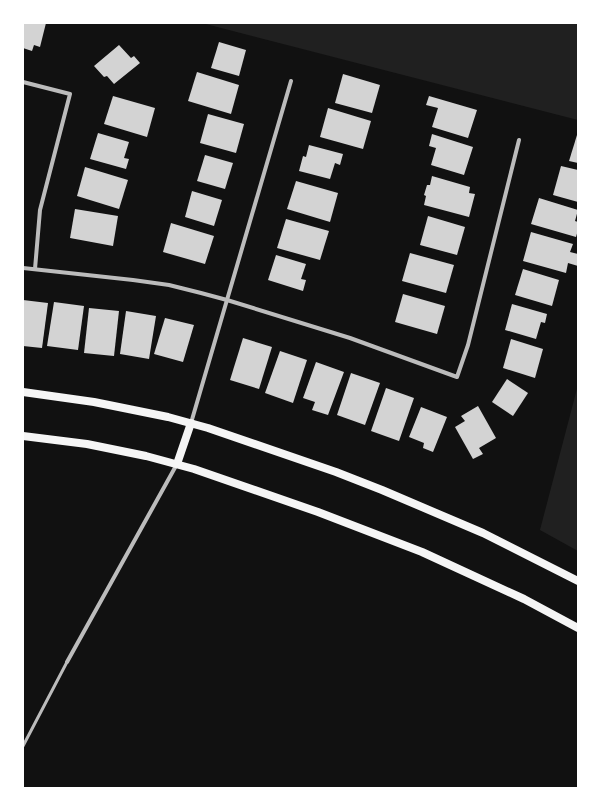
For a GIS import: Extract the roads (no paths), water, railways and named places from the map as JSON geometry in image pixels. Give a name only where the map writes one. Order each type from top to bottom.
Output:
[{"type":"main road","points":[[23,392],[94,402],[191,423],[336,472],[483,533],[578,581]]},
{"type":"main road","points":[[177,464],[191,423]]},
{"type":"main road","points":[[23,436],[87,444],[146,456],[177,464],[318,512],[422,552],[524,599],[578,628]]},
{"type":"street","points":[[191,423],[291,81]]},
{"type":"street","points":[[23,82],[70,94],[40,210],[35,269]]},
{"type":"street","points":[[23,268],[133,280],[169,286],[228,300],[350,338],[456,377],[468,345],[519,140]]},
{"type":"street","points":[[67,662],[177,464]]},
{"type":"lane","points":[[23,746],[67,662]]}]
